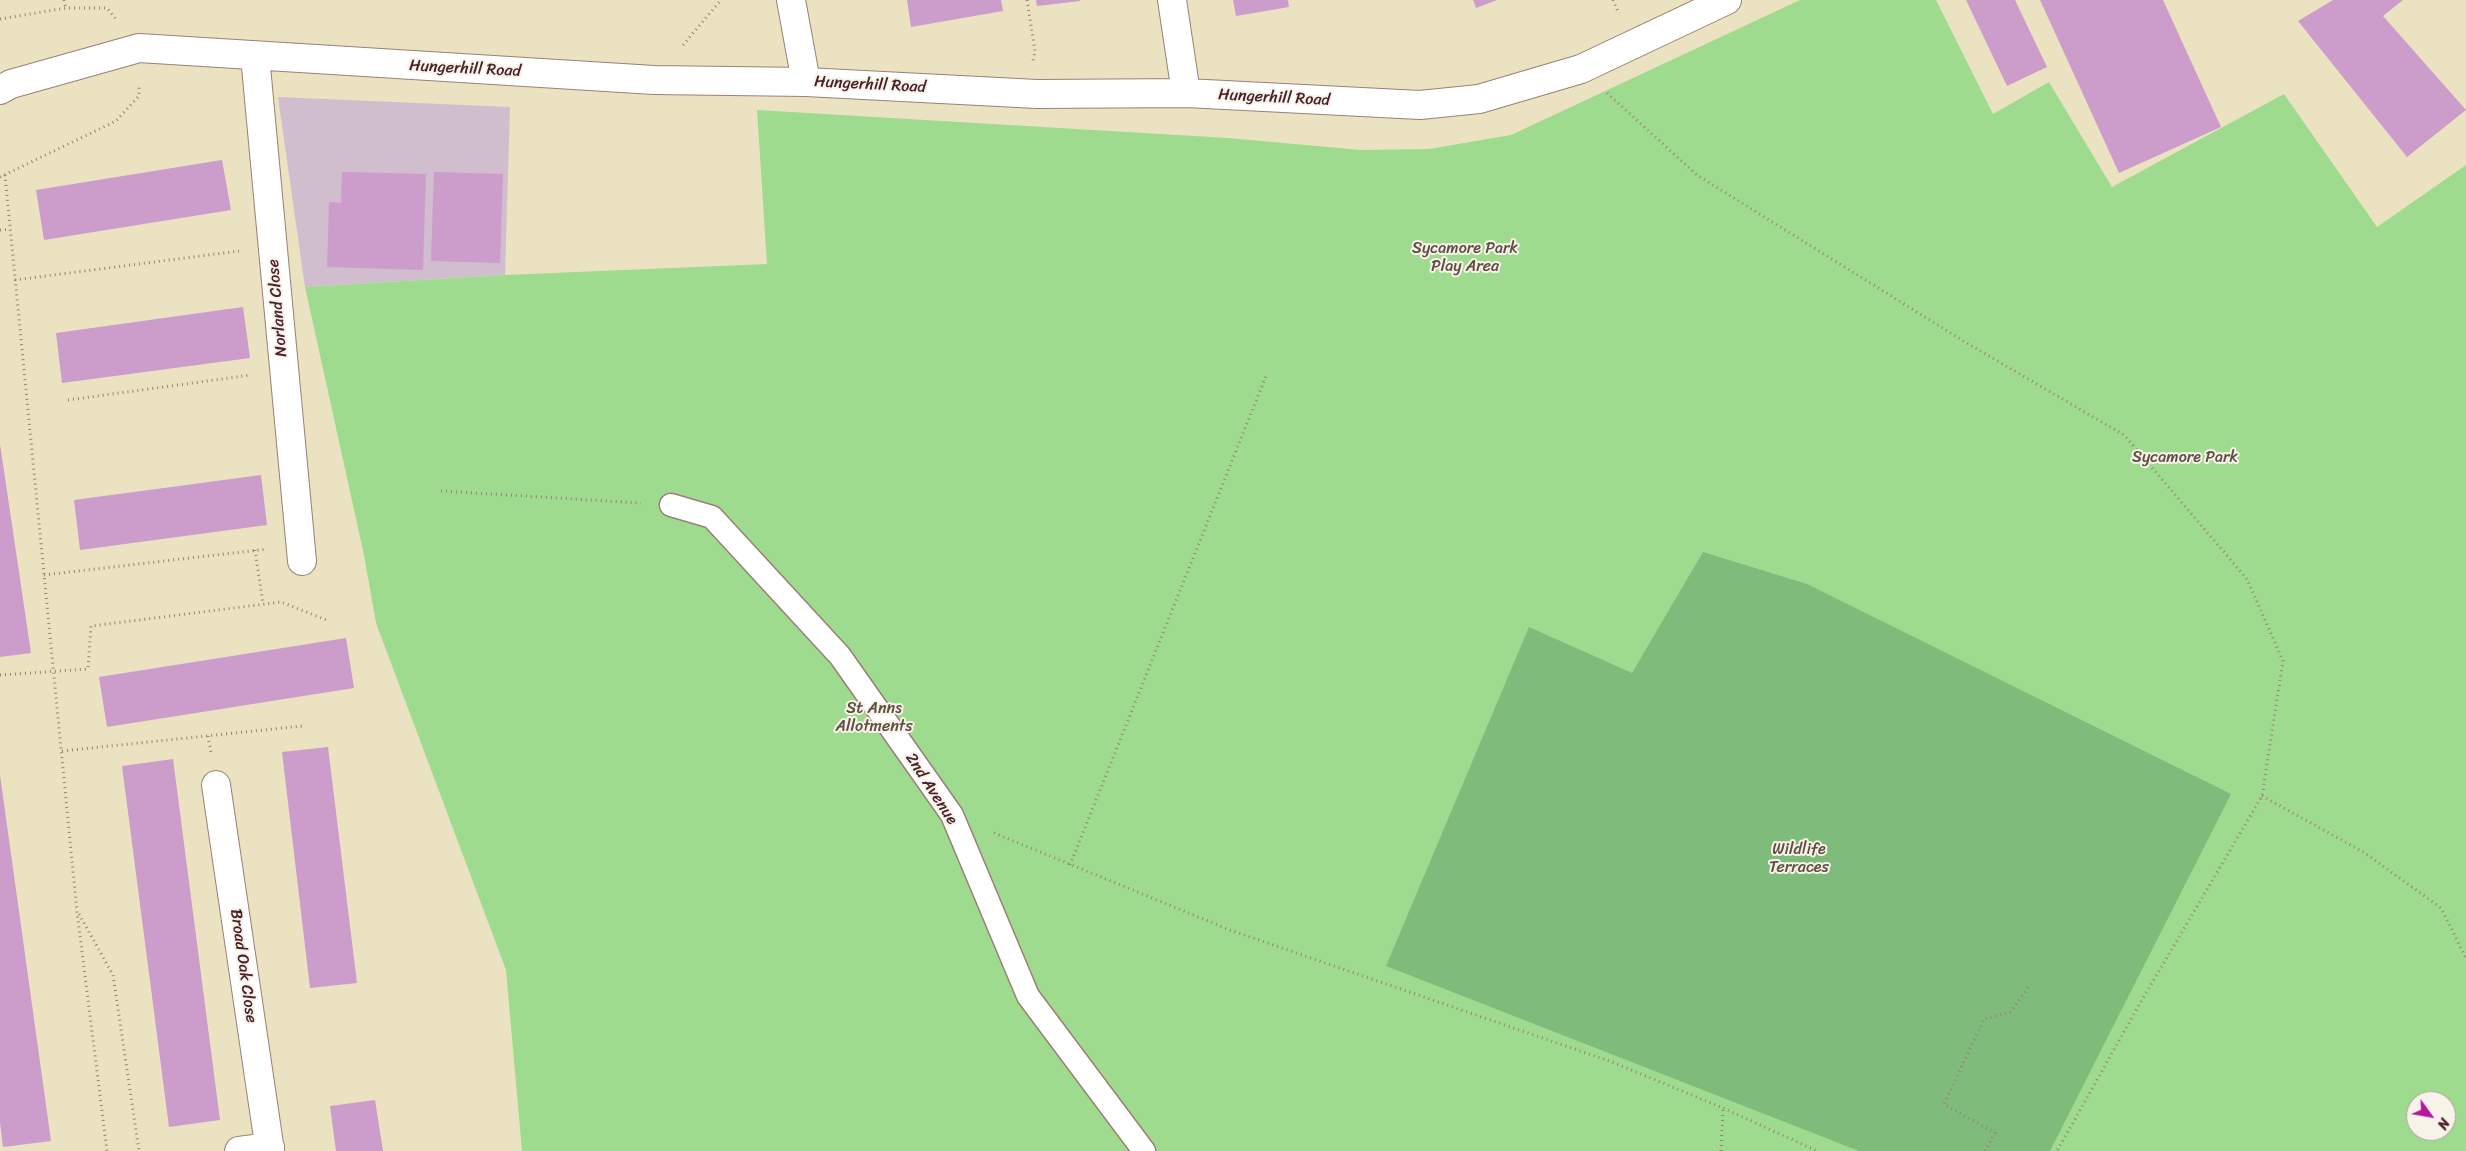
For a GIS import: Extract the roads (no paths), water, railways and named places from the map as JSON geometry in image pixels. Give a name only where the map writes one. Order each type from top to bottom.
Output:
[{"type":"street","points":[[791,0],[806,82]]},
{"type":"street","points":[[1172,0],[1186,93]]},
{"type":"street","name":"Hungerhill Road","points":[[0,90],[11,84],[140,48],[654,80],[806,82],[1037,94],[1186,93],[1420,104],[1479,99],[1581,69],[1727,0]]},
{"type":"street","name":"Norland Close","points":[[255,56],[301,553]]},
{"type":"street","name":"Broad Oak Close","points":[[216,785],[270,1149],[240,1151]]},
{"type":"lane","name":"2nd Avenue","points":[[671,505],[712,517],[840,656],[952,815],[1028,996],[1144,1151]]},
{"type":"park label","name":"Sycamore Park Play Area","points":[[1465,258]]},
{"type":"park label","name":"Sycamore Park","points":[[2185,458]]},
{"type":"park label","name":"St Anns Allotments","points":[[874,718]]},
{"type":"park label","name":"Wildlife Terraces","points":[[1799,859]]}]
